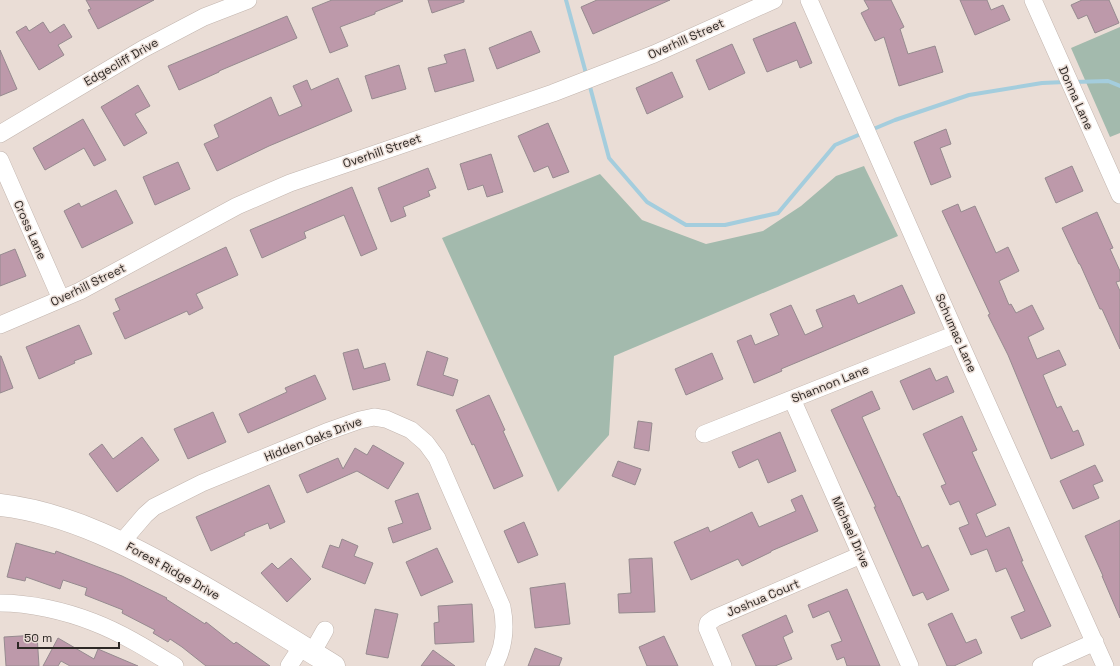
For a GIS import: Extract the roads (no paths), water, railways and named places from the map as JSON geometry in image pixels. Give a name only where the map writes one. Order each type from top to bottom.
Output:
[{"type":"main road","name":"Forest Ridge Drive","points":[[0,505],[41,512],[69,520],[121,543],[174,570],[334,666]]},
{"type":"street","name":"Edgecliff Drive","points":[[0,134],[142,49],[204,17],[248,0]]},
{"type":"street","name":"Overhill Street","points":[[0,325],[80,291],[238,206],[290,183],[588,80],[654,54],[774,0]]},
{"type":"street","name":"Schumac Lane","points":[[809,0],[956,334],[1105,666]]},
{"type":"street","name":"Donna Lane","points":[[1033,0],[1120,195]]},
{"type":"street","name":"Cross Lane","points":[[0,160],[61,299]]},
{"type":"street","name":"Shannon Lane","points":[[704,434],[956,334]]},
{"type":"street","name":"Michael Drive","points":[[792,399],[910,666]]},
{"type":"street","name":"Hidden Oaks Drive","points":[[121,543],[145,515],[154,507],[202,483],[326,432],[360,420],[374,417],[386,419],[411,430],[426,443],[437,458],[502,607],[505,621],[505,633],[494,666]]},
{"type":"street","name":"Joshua Court","points":[[723,666],[707,628],[708,623],[715,618],[861,555]]},
{"type":"street","points":[[0,603],[46,608],[93,622],[139,644],[175,666]]},
{"type":"street","points":[[289,666],[325,630]]},
{"type":"street","points":[[1040,666],[1095,642]]},
{"type":"waterway","points":[[566,0],[587,77]]},
{"type":"waterway","points":[[1074,82],[1108,81],[1120,86]]},
{"type":"waterway","points":[[871,130],[895,120],[969,95],[1042,83],[1065,82]]},
{"type":"waterway","points":[[589,83],[609,158],[647,202],[686,225],[725,225],[778,213],[835,145],[863,133]]}]
